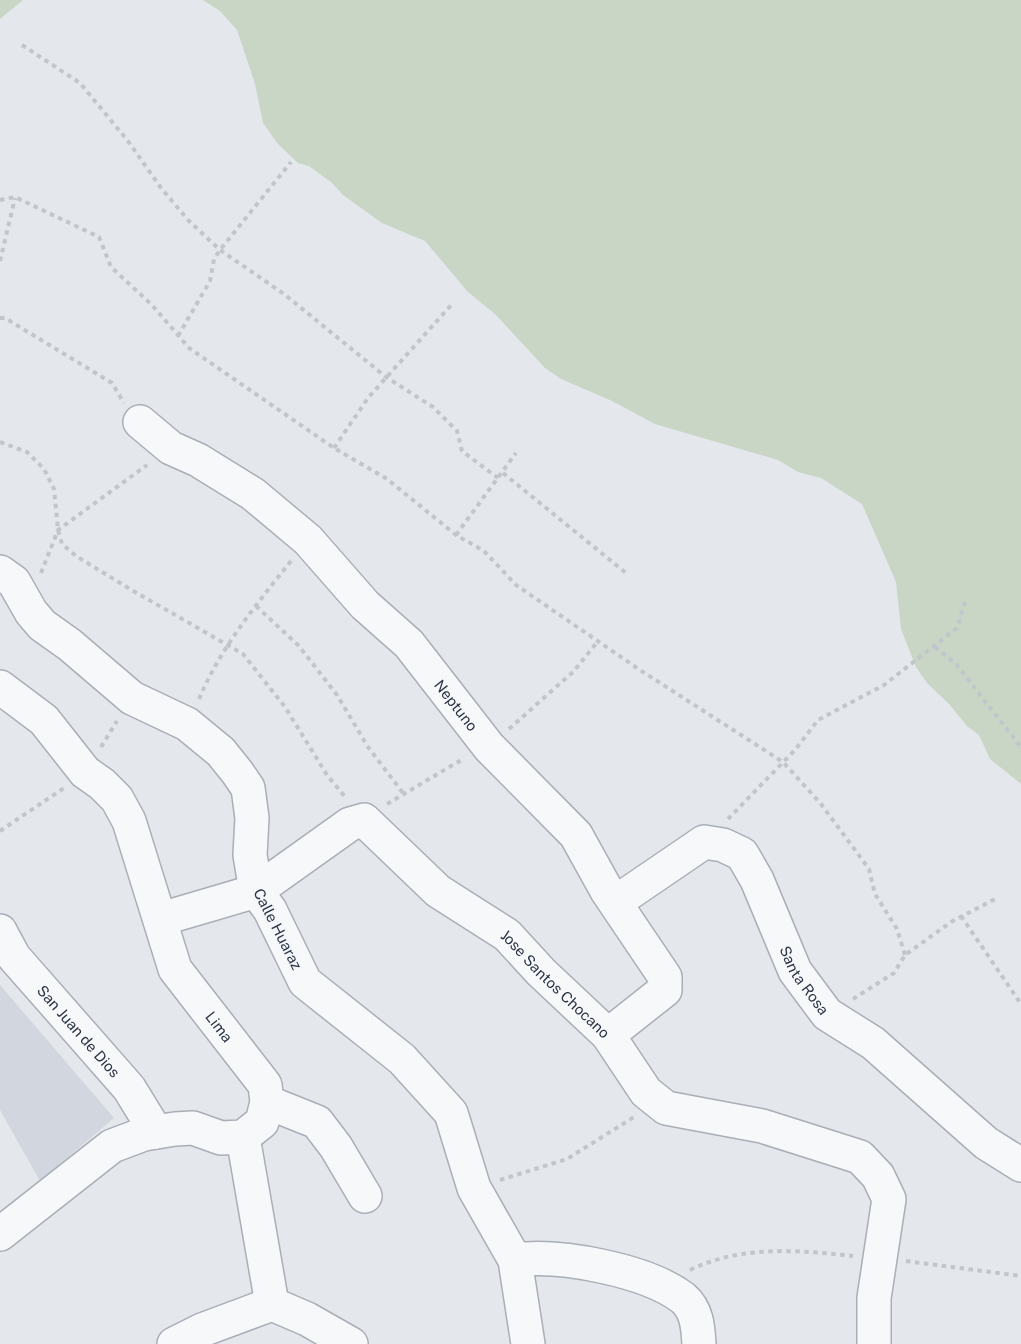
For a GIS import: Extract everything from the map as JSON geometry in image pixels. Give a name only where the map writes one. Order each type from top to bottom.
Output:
[{"type":"street","name":"Neptuno","points":[[140,422],[171,448],[198,460],[253,494],[308,540],[365,605],[409,644],[489,747],[576,835],[607,891],[665,977],[665,990],[608,1035]]},
{"type":"street","name":"Calle Huaraz","points":[[0,572],[14,582],[31,612],[42,625],[70,645],[132,698],[187,724],[222,752],[248,788],[252,819],[250,855],[256,891],[270,910],[305,982],[402,1059],[451,1113],[474,1188],[515,1260],[528,1344]]},
{"type":"street","name":"Lima","points":[[0,687],[44,720],[85,772],[117,799],[129,821],[160,919],[166,947],[175,969],[214,1021],[257,1071],[265,1084],[267,1102]]},
{"type":"street","points":[[160,919],[256,891],[350,824],[364,820]]},
{"type":"street","name":"Jose Santos Chocano","points":[[364,820],[438,891],[507,935],[541,972],[608,1035],[646,1092],[666,1108],[762,1126],[860,1157],[878,1176],[889,1199],[874,1298],[874,1344]]},
{"type":"street","points":[[615,902],[704,842]]},
{"type":"street","name":"Santa Rosa","points":[[704,842],[723,845],[742,854],[757,880],[795,971],[826,1014],[873,1043],[986,1143],[1021,1165]]},
{"type":"street","name":"San Juan de Dios","points":[[0,931],[14,957],[129,1088],[156,1132]]},
{"type":"street","points":[[0,1234],[112,1146],[156,1132],[193,1128],[221,1138],[243,1137],[261,1122],[267,1102],[317,1122],[336,1147],[365,1196]]},
{"type":"street","points":[[243,1137],[272,1304]]},
{"type":"street","points":[[515,1260],[534,1257],[573,1260],[650,1281],[684,1299],[698,1320],[699,1344]]},
{"type":"street","points":[[174,1344],[202,1330],[272,1304],[307,1319],[351,1344]]},
{"type":"path","points":[[22,45],[80,83],[128,141],[161,188],[189,221],[220,250],[284,294],[386,377],[433,407],[457,431],[462,452],[498,478]]},
{"type":"path","points":[[178,336],[210,281],[214,259],[291,162]]},
{"type":"path","points":[[0,261],[15,197]]},
{"type":"path","points":[[0,200],[15,197],[99,237],[111,267],[152,305],[189,348],[334,448],[387,479],[456,535],[484,551],[516,585],[640,670],[783,762],[821,804],[869,869],[875,894],[897,929],[905,955]]},
{"type":"path","points":[[334,448],[386,377],[453,303]]},
{"type":"path","points":[[0,318],[5,318],[112,383],[125,406],[140,422]]},
{"type":"path","points":[[0,442],[27,452],[44,470],[54,489],[57,530],[63,544],[76,556],[243,654],[285,707],[327,775],[364,820]]},
{"type":"path","points":[[31,612],[57,530],[171,448]]},
{"type":"path","points":[[456,535],[516,453]]},
{"type":"path","points":[[503,473],[626,573]]},
{"type":"path","points":[[187,724],[209,674],[228,645],[308,540]]},
{"type":"path","points":[[704,842],[783,762],[818,720],[884,685],[957,628],[966,599]]},
{"type":"path","points":[[256,606],[299,646],[337,695],[368,747],[403,793]]},
{"type":"path","points":[[935,647],[956,664],[1021,747]]},
{"type":"path","points":[[0,831],[85,772],[132,698]]},
{"type":"path","points":[[826,1014],[894,973],[905,955],[961,916],[997,898]]},
{"type":"path","points":[[961,916],[1021,1004]]},
{"type":"path","points":[[474,1188],[567,1159],[658,1102]]},
{"type":"path","points":[[659,1286],[711,1260],[747,1252],[816,1252],[954,1266],[1021,1276]]},
{"type":"shaded area","points":[[0,985],[114,1118],[40,1181],[0,1110]]},
{"type":"green space","points":[[0,0],[23,0],[0,19]]},
{"type":"green space","points":[[203,0],[1021,0],[1021,784],[990,759],[979,735],[967,726],[949,704],[927,683],[916,667],[901,629],[896,582],[862,504],[821,478],[798,472],[778,460],[655,424],[612,401],[561,379],[545,368],[495,314],[468,292],[425,241],[382,223],[343,195],[331,182],[309,166],[298,163],[278,144],[263,123],[255,84],[237,30],[220,11]]}]
